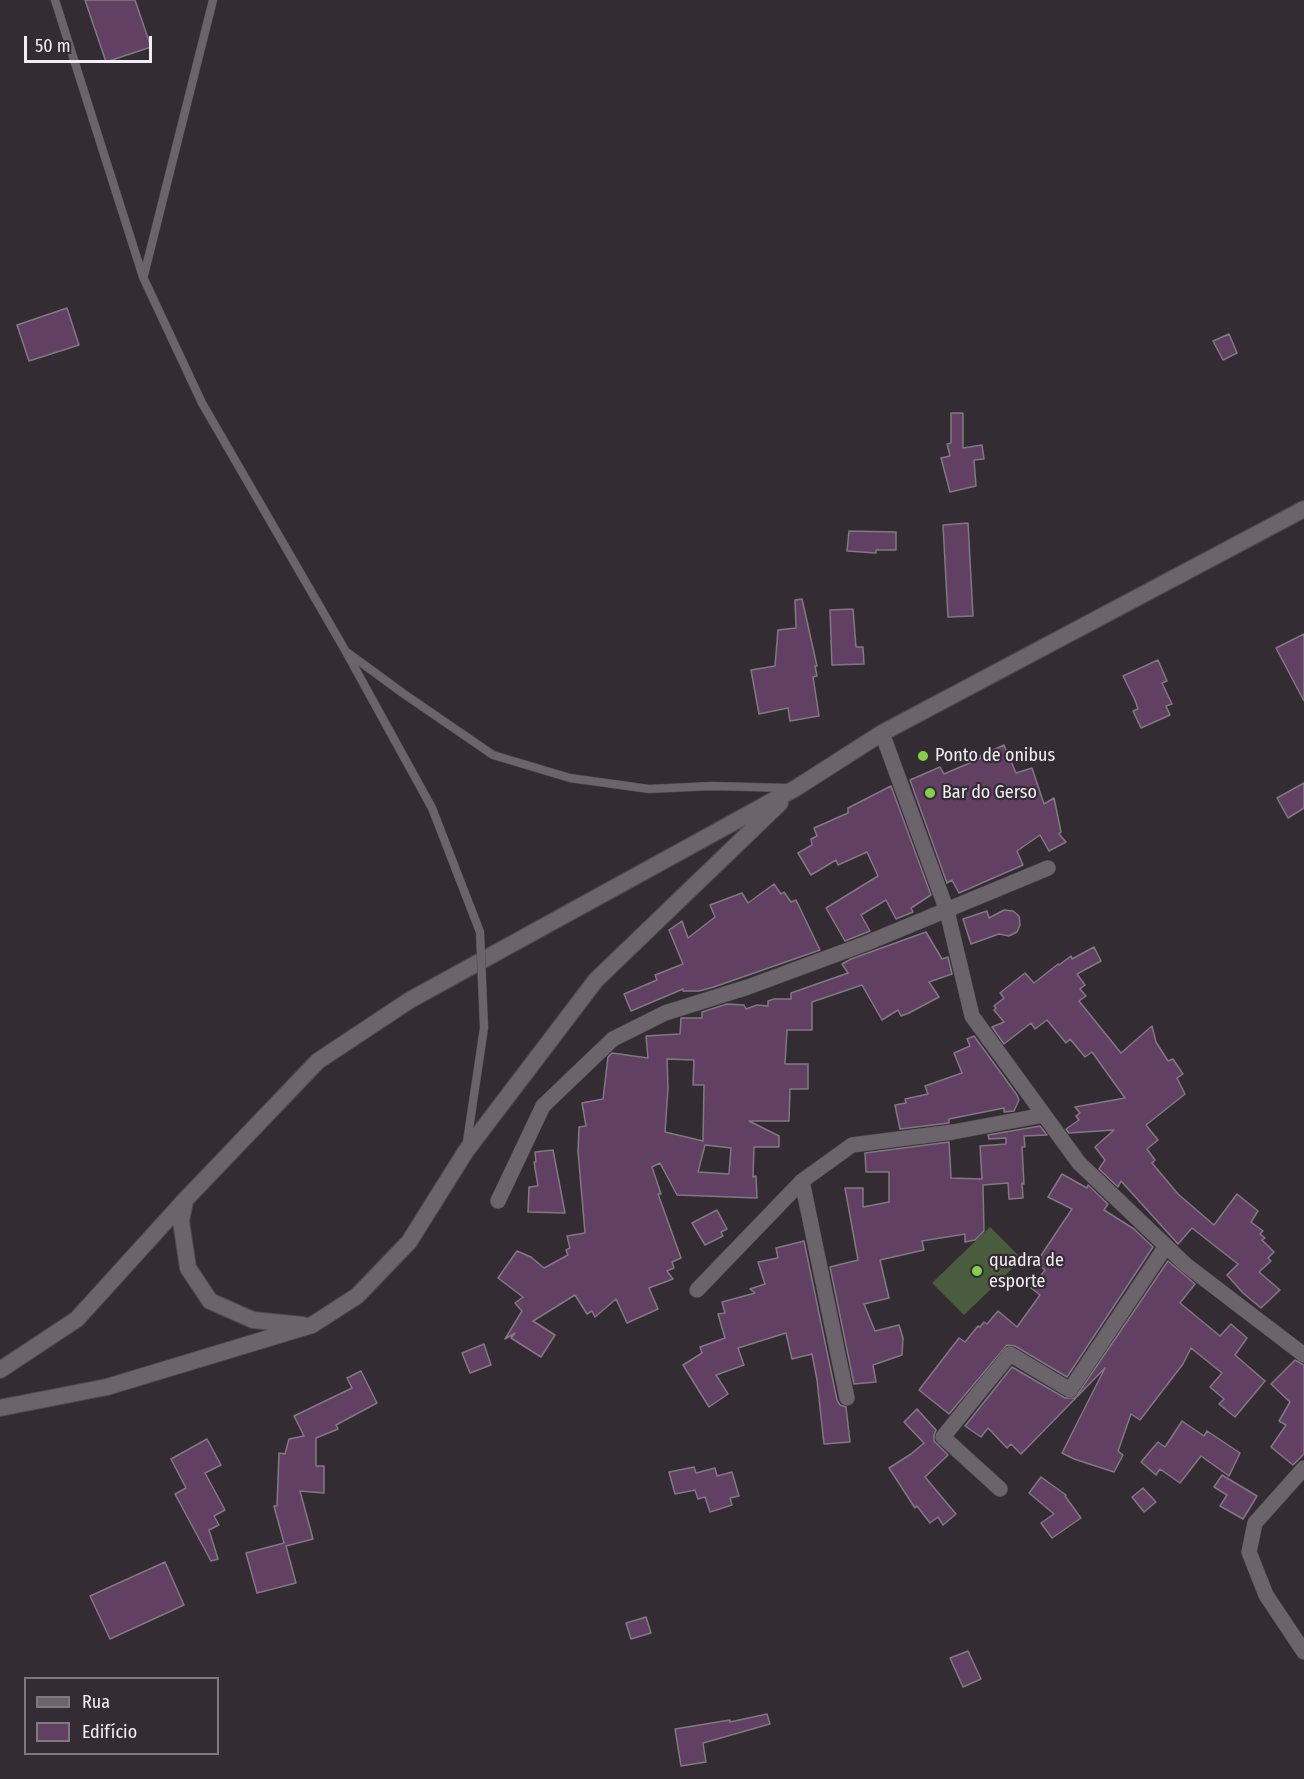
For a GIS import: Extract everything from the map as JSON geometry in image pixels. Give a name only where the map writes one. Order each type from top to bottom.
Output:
[{"type":"main road","points":[[0,1370],[77,1319],[185,1200],[318,1061],[410,1000],[796,788],[882,733],[1304,509]]},
{"type":"main road","points":[[0,1408],[107,1387],[312,1325],[357,1296],[410,1242],[466,1151],[596,980],[796,788]]},
{"type":"main road","points":[[185,1200],[181,1221],[188,1268],[210,1301],[253,1320],[312,1325]]},
{"type":"street","points":[[882,733],[947,911],[972,1016],[1079,1163],[1186,1265],[1304,1355]]},
{"type":"street","points":[[498,1201],[543,1106],[613,1039],[665,1013],[748,987],[947,911],[1048,868]]},
{"type":"street","points":[[697,1290],[802,1181],[852,1145],[954,1132],[1044,1115]]},
{"type":"street","points":[[802,1181],[847,1398]]},
{"type":"street","points":[[1000,1489],[943,1437],[1010,1354],[1070,1390],[1166,1246]]},
{"type":"street","points":[[1304,1468],[1255,1523],[1249,1552],[1266,1594],[1304,1652]]},
{"type":"lane","points":[[55,0],[143,277],[202,402],[345,650],[432,808],[480,932],[484,1028],[466,1151]]},
{"type":"lane","points":[[143,277],[213,0]]},
{"type":"lane","points":[[345,650],[404,694],[493,754],[570,778],[649,789],[712,786],[796,788]]},
{"type":"green space","name":"quadra de esporte","points":[[990,1227],[1022,1259],[964,1315],[932,1283]]},
{"type":"building","points":[[85,0],[135,0],[151,47],[106,62]]},
{"type":"building","points":[[67,308],[79,345],[29,361],[17,325]]},
{"type":"building","points":[[1229,334],[1237,353],[1223,360],[1213,341]]},
{"type":"building","points":[[951,413],[963,413],[963,448],[982,445],[984,459],[974,460],[976,486],[950,492],[941,458],[950,456],[947,444],[951,443]]},
{"type":"building","points":[[968,523],[973,616],[948,617],[943,525]]},
{"type":"building","points":[[849,531],[896,532],[896,550],[876,550],[876,553],[847,551]]},
{"type":"building","points":[[802,599],[817,666],[815,666],[817,676],[813,677],[819,716],[790,721],[788,708],[759,714],[751,670],[775,666],[778,630],[796,628],[795,600]]},
{"type":"building","points":[[853,609],[856,647],[863,647],[864,664],[832,665],[830,610]]},
{"type":"building","points":[[1304,634],[1304,701],[1276,648]]},
{"type":"building","points":[[1158,660],[1167,681],[1162,683],[1172,704],[1166,706],[1170,715],[1141,728],[1133,711],[1138,709],[1135,700],[1123,676]]},
{"type":"building","points":[[1004,745],[1016,773],[1032,768],[1044,804],[1054,798],[1061,832],[1059,834],[1066,842],[1049,851],[1040,835],[1017,851],[1023,865],[959,893],[952,880],[947,883],[910,780],[940,767],[944,774]]},
{"type":"building","points":[[1304,783],[1304,808],[1288,818],[1277,798]]},
{"type":"building","points":[[891,786],[931,895],[911,908],[913,912],[896,919],[886,900],[861,915],[870,931],[845,941],[826,908],[878,876],[867,852],[838,865],[836,860],[811,875],[798,853],[812,845],[811,839],[817,836],[814,828],[848,813],[848,808]]},
{"type":"building","points":[[774,884],[791,902],[796,900],[820,950],[714,987],[699,991],[683,991],[683,989],[631,1011],[624,994],[657,980],[655,975],[683,964],[669,930],[682,921],[688,938],[715,917],[710,905],[742,893],[748,903]]},
{"type":"building","points":[[1004,910],[1013,911],[1019,916],[1020,925],[1017,932],[1009,936],[999,934],[971,944],[963,919],[987,911],[989,918]]},
{"type":"building","points":[[926,932],[942,959],[948,957],[952,974],[929,982],[939,997],[901,1016],[898,1010],[882,1020],[862,985],[812,1002],[812,1030],[787,1030],[785,1064],[808,1064],[808,1089],[790,1089],[789,1121],[749,1121],[779,1136],[779,1147],[754,1147],[753,1177],[756,1176],[757,1198],[677,1195],[660,1163],[652,1167],[661,1194],[658,1194],[681,1258],[672,1262],[674,1268],[667,1271],[673,1279],[649,1288],[658,1309],[627,1323],[616,1299],[595,1317],[592,1311],[587,1314],[575,1295],[533,1321],[555,1335],[541,1357],[511,1338],[515,1333],[505,1339],[522,1311],[515,1303],[523,1297],[498,1278],[517,1251],[531,1257],[544,1268],[568,1255],[566,1250],[570,1248],[567,1236],[585,1233],[578,1151],[579,1127],[586,1126],[582,1103],[603,1099],[608,1057],[612,1053],[648,1058],[646,1036],[680,1034],[681,1018],[702,1018],[702,1012],[727,1004],[744,1005],[746,1009],[757,1005],[768,1006],[768,1001],[774,999],[791,999],[791,993],[848,973],[842,964]],"holes":[[[667,1059],[694,1060],[693,1085],[704,1085],[703,1141],[665,1132]],[[705,1145],[731,1148],[729,1174],[698,1172]]]},
{"type":"building","points":[[1094,947],[1101,961],[1077,974],[1085,985],[1080,989],[1086,996],[1079,1001],[1121,1053],[1152,1026],[1156,1042],[1168,1061],[1173,1059],[1183,1074],[1177,1078],[1185,1094],[1146,1125],[1158,1140],[1147,1149],[1155,1160],[1152,1163],[1178,1194],[1214,1225],[1237,1194],[1258,1211],[1251,1222],[1263,1231],[1260,1234],[1265,1238],[1262,1240],[1274,1252],[1268,1258],[1271,1261],[1259,1272],[1280,1290],[1261,1308],[1227,1275],[1238,1264],[1192,1228],[1178,1244],[1121,1181],[1118,1187],[1099,1169],[1105,1160],[1095,1147],[1114,1130],[1069,1133],[1066,1129],[1079,1120],[1076,1116],[1080,1113],[1075,1107],[1125,1098],[1092,1052],[1085,1057],[1070,1039],[1066,1043],[1047,1020],[1035,1029],[1031,1023],[1004,1044],[992,1027],[1004,1022],[994,1010],[996,1008],[994,1006],[1004,998],[1000,993],[1025,973],[1034,983],[1071,956],[1072,959]]},
{"type":"building","points":[[974,1036],[1017,1095],[1019,1100],[1014,1111],[1004,1112],[1004,1108],[949,1119],[949,1123],[900,1129],[895,1105],[906,1103],[905,1099],[928,1094],[925,1086],[962,1073],[954,1053],[970,1046],[967,1039]]},
{"type":"building","points":[[1040,1126],[1047,1135],[1024,1136],[1025,1147],[1022,1147],[1023,1198],[1009,1199],[1008,1183],[983,1185],[984,1231],[975,1240],[965,1242],[965,1234],[922,1241],[924,1250],[880,1260],[889,1298],[864,1304],[875,1331],[899,1325],[903,1338],[902,1355],[873,1365],[876,1382],[854,1384],[830,1267],[858,1260],[845,1188],[863,1188],[863,1207],[889,1202],[889,1172],[866,1172],[865,1153],[949,1142],[951,1178],[982,1179],[980,1146],[1006,1144],[1006,1138],[989,1139],[988,1135]]},
{"type":"building","points":[[553,1150],[565,1213],[528,1212],[529,1187],[538,1186],[534,1162],[536,1162],[535,1152]]},
{"type":"building","points":[[1062,1174],[1087,1188],[1088,1185],[1108,1204],[1104,1210],[1134,1229],[1153,1247],[1067,1377],[1015,1346],[1007,1345],[949,1414],[919,1390],[959,1338],[965,1342],[978,1326],[980,1327],[984,1322],[987,1324],[998,1311],[1017,1327],[1040,1295],[1031,1288],[1045,1270],[1036,1263],[1072,1209],[1048,1197]]},
{"type":"building","points":[[717,1210],[727,1229],[721,1232],[723,1236],[705,1245],[692,1223]]},
{"type":"building","points":[[804,1241],[837,1400],[840,1405],[846,1407],[850,1442],[824,1444],[812,1354],[792,1359],[786,1333],[738,1348],[744,1365],[716,1375],[728,1394],[709,1407],[683,1365],[702,1353],[700,1347],[725,1338],[718,1314],[725,1313],[722,1302],[755,1293],[750,1289],[765,1284],[758,1262],[778,1258],[776,1248]]},
{"type":"building","points":[[1168,1261],[1195,1284],[1180,1303],[1220,1336],[1231,1324],[1247,1338],[1235,1355],[1265,1381],[1235,1417],[1219,1404],[1224,1399],[1210,1387],[1222,1373],[1191,1348],[1183,1364],[1140,1420],[1131,1414],[1118,1451],[1123,1455],[1114,1472],[1062,1453],[1105,1368],[1021,1454],[1011,1444],[1007,1448],[988,1428],[981,1437],[965,1426],[1012,1367],[1065,1398],[1075,1398]]},
{"type":"building","points":[[484,1344],[491,1365],[470,1373],[462,1353]]},
{"type":"building","points":[[1295,1360],[1304,1365],[1304,1454],[1293,1465],[1271,1447],[1286,1425],[1279,1421],[1290,1402],[1271,1384]]},
{"type":"building","points":[[361,1371],[377,1403],[336,1425],[338,1429],[316,1438],[316,1466],[324,1466],[324,1493],[300,1491],[313,1539],[286,1546],[296,1583],[257,1593],[246,1553],[284,1543],[274,1506],[277,1506],[279,1453],[285,1454],[289,1439],[304,1436],[294,1416],[352,1388],[347,1378]]},
{"type":"building","points":[[917,1409],[936,1430],[934,1441],[948,1455],[925,1477],[956,1514],[943,1525],[938,1517],[930,1523],[917,1506],[915,1508],[889,1468],[924,1443],[904,1422]]},
{"type":"building","points":[[1182,1421],[1204,1436],[1207,1431],[1240,1453],[1229,1476],[1201,1456],[1180,1483],[1160,1469],[1156,1475],[1141,1462],[1158,1442],[1165,1447]]},
{"type":"building","points":[[207,1439],[221,1465],[205,1473],[225,1510],[214,1516],[219,1525],[209,1530],[218,1559],[211,1561],[175,1494],[186,1488],[171,1459]]},
{"type":"building","points":[[694,1467],[696,1473],[715,1468],[717,1476],[732,1472],[739,1496],[730,1498],[732,1505],[710,1512],[705,1497],[698,1499],[695,1490],[675,1494],[669,1472]]},
{"type":"building","points":[[1222,1475],[1257,1496],[1243,1519],[1220,1506],[1227,1495],[1214,1487]]},
{"type":"building","points":[[1041,1477],[1066,1495],[1081,1518],[1052,1538],[1041,1523],[1054,1514],[1029,1493]]},
{"type":"building","points":[[1143,1488],[1156,1502],[1144,1512],[1132,1497]]},
{"type":"building","points":[[165,1562],[184,1605],[110,1639],[90,1596]]},
{"type":"building","points":[[646,1617],[651,1633],[631,1639],[626,1623]]},
{"type":"building","points":[[968,1651],[981,1679],[963,1687],[950,1658]]},
{"type":"building","points":[[767,1714],[770,1724],[703,1743],[706,1762],[681,1766],[675,1729],[730,1720],[730,1722]]},
{"type":"place","name":"Ponto de onibus","points":[[923,756]]},
{"type":"place","name":"Bar do Gerso","points":[[930,793]]},
{"type":"place","name":"quadra de esporte","points":[[977,1271]]}]
